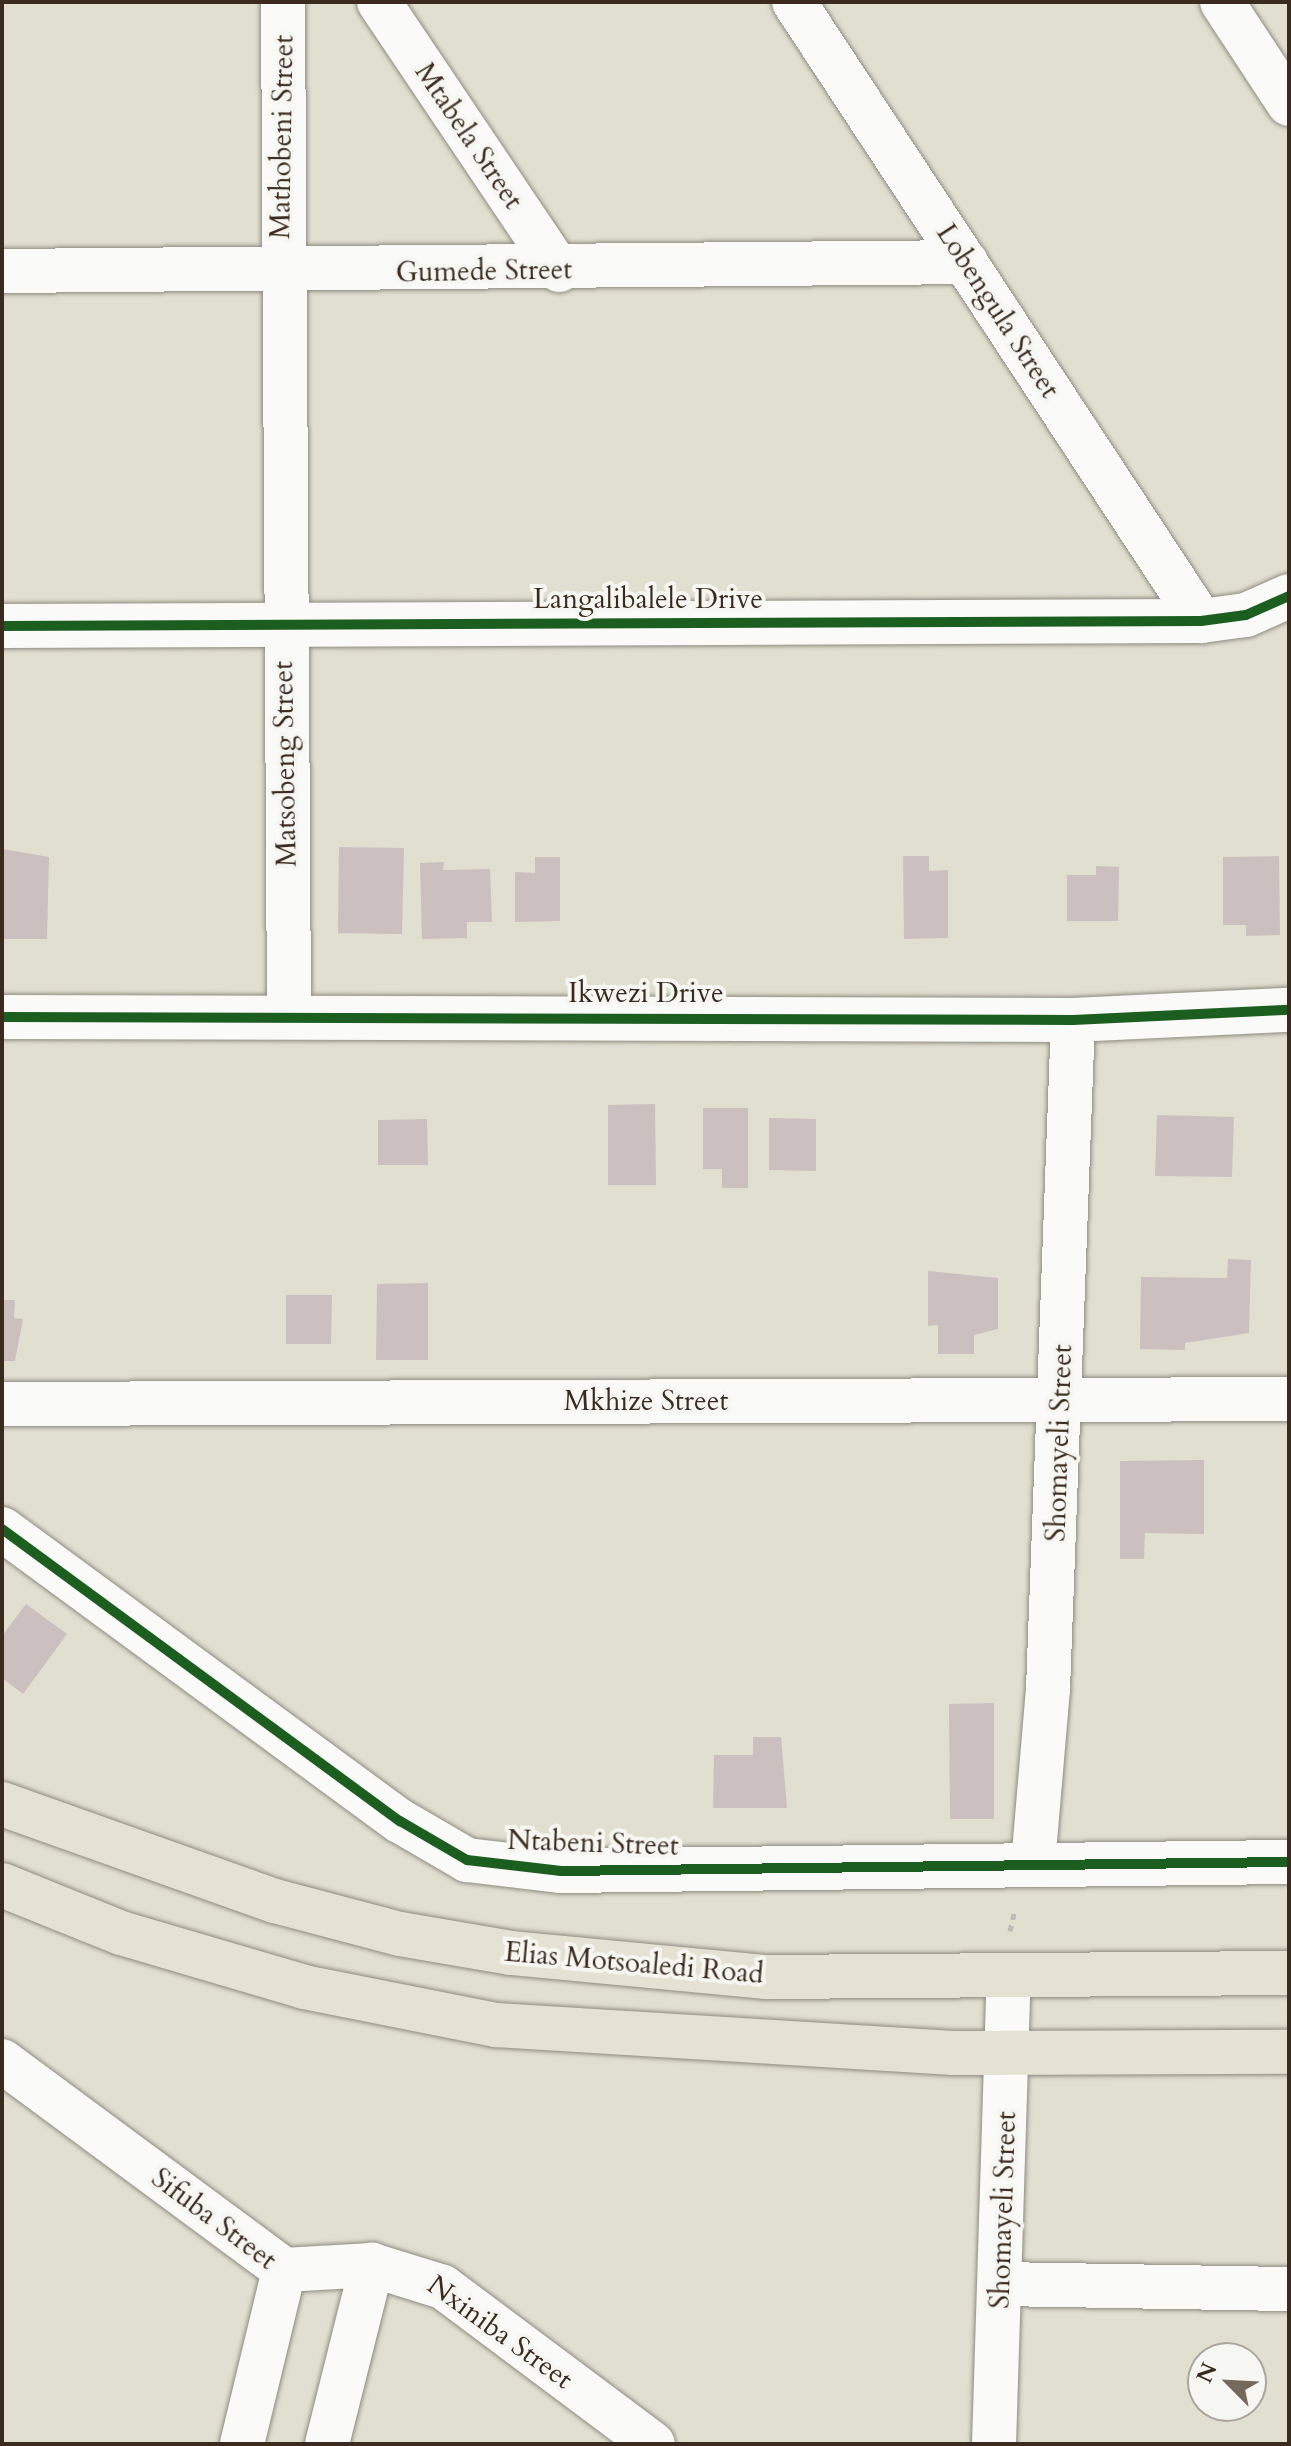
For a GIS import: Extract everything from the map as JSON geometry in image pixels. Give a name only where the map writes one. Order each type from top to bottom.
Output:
[{"type":"main road","name":"Elias Motsoaledi Road","points":[[2,1804],[261,1897],[414,1936],[750,1976],[1289,1973]]},
{"type":"main road","points":[[2,1885],[121,1933],[390,2008],[587,2033],[1008,2053],[1289,2052]]},
{"type":"street","name":"Mathobeni Street","points":[[280,273],[283,2]]},
{"type":"street","name":"Mtabela Street","points":[[379,2],[559,270]]},
{"type":"street","name":"Lobengula Street","points":[[794,2],[1201,621]]},
{"type":"street","points":[[1222,2],[1289,104]]},
{"type":"street","name":"Gumede Street","points":[[2,271],[280,273],[966,262]]},
{"type":"street","name":"Matsobeng Street","points":[[280,273],[289,1015]]},
{"type":"street","name":"Langalibalele Drive","points":[[2,626],[1201,621],[1246,615],[1289,596]]},
{"type":"street","name":"Ikwezi Drive","points":[[2,1017],[289,1015],[1073,1020],[1289,1010]]},
{"type":"street","name":"Shomayeli Street","points":[[1033,1864],[1061,1398],[1073,1020]]},
{"type":"street","name":"Mkhize Street","points":[[2,1404],[1289,1399]]},
{"type":"street","name":"Ntabeni Street","points":[[2,1529],[400,1821],[467,1860],[561,1871],[1289,1862]]},
{"type":"street","name":"Shomayeli Street","points":[[994,2444],[1009,1976]]},
{"type":"street","name":"Sifuba Street","points":[[2,2061],[284,2270],[242,2444]]},
{"type":"street","points":[[284,2270],[372,2265],[327,2444]]},
{"type":"street","name":"Nxiniba Street","points":[[372,2265],[443,2287],[653,2444]]},
{"type":"street","points":[[1000,2284],[1289,2289]]},
{"type":"path","points":[[1009,1976],[1011,1921],[1033,1864]]},
{"type":"building","points":[[339,847],[404,848],[402,934],[338,933]]},
{"type":"building","points":[[2,849],[49,857],[47,939],[2,939]]},
{"type":"building","points":[[903,856],[929,856],[929,871],[948,870],[948,938],[904,939]]},
{"type":"building","points":[[1279,856],[1280,935],[1246,936],[1246,925],[1223,925],[1223,857]]},
{"type":"building","points":[[535,857],[560,857],[560,921],[515,922],[515,872],[535,873]]},
{"type":"building","points":[[444,862],[443,870],[490,869],[492,922],[467,922],[467,938],[422,939],[420,863]]},
{"type":"building","points":[[1096,866],[1119,867],[1118,921],[1067,921],[1067,875],[1096,875]]},
{"type":"building","points":[[655,1104],[656,1185],[608,1185],[608,1105]]},
{"type":"building","points":[[703,1108],[748,1108],[748,1188],[722,1188],[722,1169],[703,1169]]},
{"type":"building","points":[[1157,1115],[1234,1117],[1232,1177],[1155,1176]]},
{"type":"building","points":[[769,1118],[816,1119],[816,1171],[769,1170]]},
{"type":"building","points":[[427,1119],[428,1165],[378,1165],[378,1120]]},
{"type":"building","points":[[1228,1259],[1251,1260],[1249,1333],[1185,1343],[1185,1350],[1140,1349],[1141,1277],[1227,1278]]},
{"type":"building","points":[[928,1271],[998,1278],[998,1329],[974,1335],[974,1354],[938,1354],[938,1325],[928,1326]]},
{"type":"building","points":[[428,1283],[428,1360],[376,1360],[377,1284]]},
{"type":"building","points":[[286,1295],[332,1295],[331,1344],[286,1344]]},
{"type":"building","points":[[2,1300],[15,1300],[14,1318],[23,1319],[15,1361],[2,1361]]},
{"type":"building","points":[[1204,1460],[1204,1534],[1145,1533],[1144,1559],[1120,1559],[1120,1461]]},
{"type":"building","points":[[26,1604],[67,1634],[23,1694],[2,1678],[2,1636]]},
{"type":"building","points":[[994,1703],[994,1819],[950,1819],[949,1704]]},
{"type":"building","points":[[753,1737],[781,1737],[787,1808],[713,1808],[714,1755],[753,1755]]},
{"type":"cycle path","points":[[2,626],[1201,621],[1246,615],[1289,596]]},
{"type":"cycle path","points":[[2,1017],[1073,1020],[1289,1010]]},
{"type":"cycle path","points":[[2,1529],[400,1821],[467,1860],[561,1871],[1289,1862]]}]
